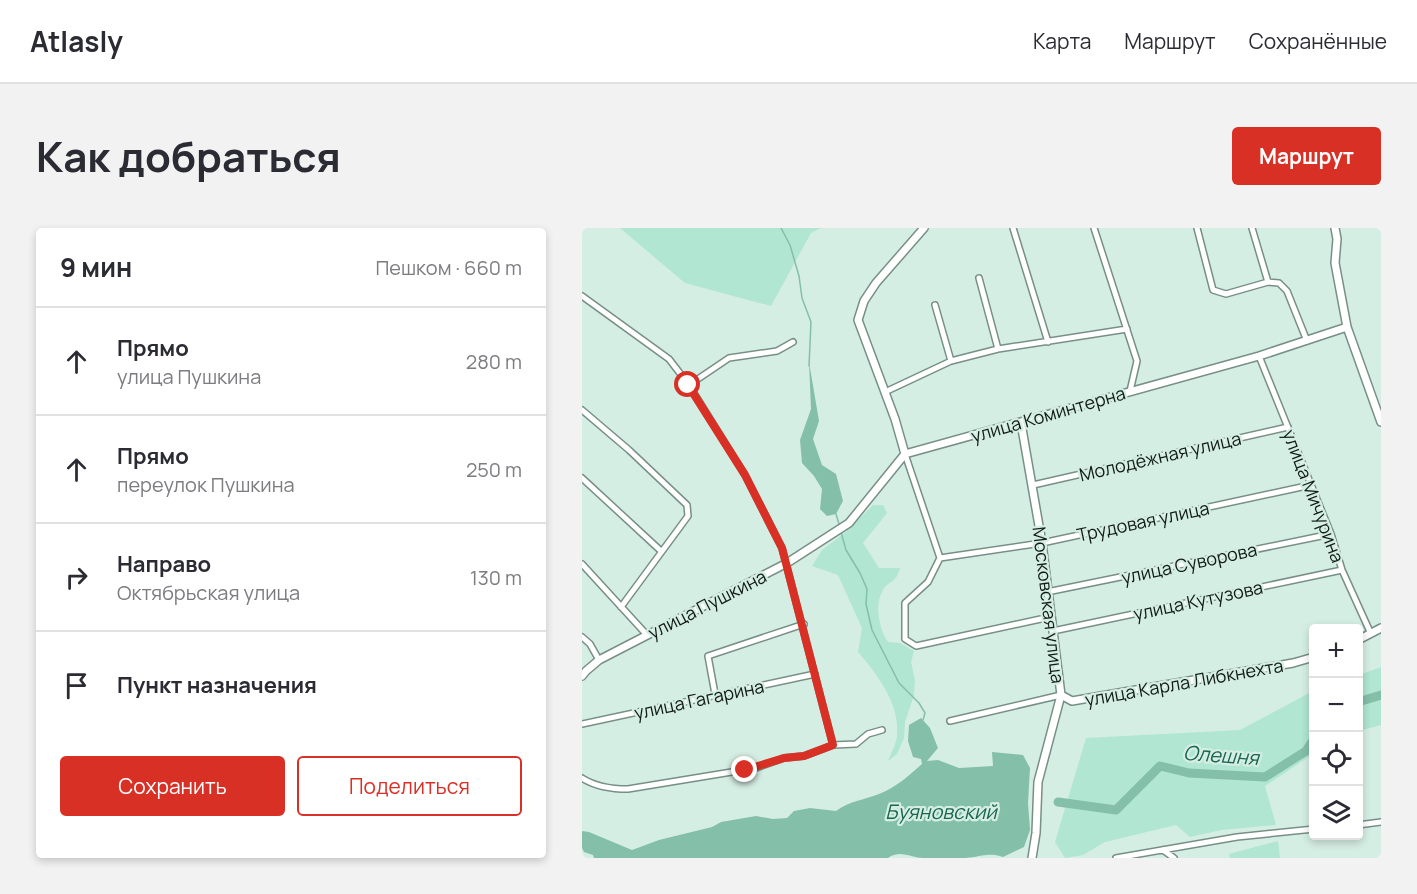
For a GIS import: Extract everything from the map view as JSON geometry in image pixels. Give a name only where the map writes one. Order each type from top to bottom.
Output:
[{"type":"street","points":[[924,228],[876,283],[864,301],[858,320],[885,392],[940,558],[928,582],[905,603],[905,639],[916,646],[1050,616]]},
{"type":"street","points":[[1013,228],[1048,342]]},
{"type":"street","points":[[1094,228],[1137,361],[1130,391]]},
{"type":"street","points":[[1197,228],[1214,290],[1226,294],[1268,282],[1279,283],[1287,291],[1307,341]]},
{"type":"street","points":[[1252,228],[1268,282]]},
{"type":"street","points":[[1335,228],[1337,239],[1335,263],[1347,327],[1381,422]]},
{"type":"street","points":[[979,278],[998,349]]},
{"type":"street","name":"улица Пушкина","points":[[582,296],[669,359],[745,475],[782,548],[787,563],[646,634],[599,660],[582,676]]},
{"type":"street","points":[[935,305],[951,361]]},
{"type":"street","name":"улица Коминтерна","points":[[904,454],[1259,356],[1347,327]]},
{"type":"street","points":[[885,392],[951,361],[998,349],[1127,329]]},
{"type":"street","points":[[688,385],[729,358],[777,351],[793,342]]},
{"type":"street","name":"улица Мичурина","points":[[1259,356],[1331,534],[1342,570],[1371,634]]},
{"type":"street","points":[[582,410],[629,450],[687,506],[688,516],[621,607]]},
{"type":"street","name":"Московская улица","points":[[1021,423],[1042,543],[1061,695],[1038,782],[1036,834],[1032,858]]},
{"type":"street","name":"Молодёжная улица","points":[[1033,485],[1288,427]]},
{"type":"street","points":[[833,745],[787,563],[849,523],[904,454]]},
{"type":"street","points":[[582,478],[661,551]]},
{"type":"street","name":"Трудовая улица","points":[[940,558],[1042,543],[1311,485]]},
{"type":"street","name":"улица Суворова","points":[[1047,592],[1331,534]]},
{"type":"street","points":[[582,564],[646,634]]},
{"type":"street","name":"улица Кутузова","points":[[1053,631],[1342,570]]},
{"type":"street","points":[[715,694],[708,656],[804,624]]},
{"type":"street","points":[[1363,638],[1381,628]]},
{"type":"street","points":[[582,637],[590,644],[599,660]]},
{"type":"street","name":"улица Карла Либкнехта","points":[[950,721],[1061,695],[1072,701],[1309,658]]},
{"type":"street","name":"улица Гагарина","points":[[582,724],[815,674]]},
{"type":"street","points":[[1057,712],[1072,701]]},
{"type":"street","points":[[582,778],[590,783],[612,789],[628,789],[756,768],[784,758],[804,756],[833,745],[856,744],[868,734],[882,730]]},
{"type":"street","points":[[1363,824],[1381,822]]},
{"type":"street","points":[[1116,858],[1237,837],[1309,830]]},
{"type":"street","points":[[1163,850],[1174,858]]},
{"type":"shaded area","points":[[620,228],[821,228],[811,233],[771,306],[685,283]]},
{"type":"shaded area","points":[[873,505],[883,505],[887,513],[863,543],[879,568],[900,568],[897,577],[880,596],[878,609],[880,624],[888,642],[900,643],[914,651],[911,662],[915,680],[914,695],[905,722],[904,738],[897,754],[888,761],[897,735],[897,723],[891,701],[873,670],[858,652],[862,628],[838,575],[812,566],[822,550],[847,531]]},
{"type":"shaded area","points":[[1381,667],[1381,725],[1363,730],[1363,678],[1363,674]]},
{"type":"shaded area","points":[[1309,693],[1309,757],[1265,786],[1276,825],[1221,830],[1190,837],[1176,825],[1105,842],[1083,855],[1065,858],[1055,842],[1086,738],[1240,730]]},
{"type":"shaded area","points":[[1278,841],[1280,858],[1230,858],[1229,854]]},
{"type":"water","points":[[809,362],[819,421],[813,439],[822,465],[836,474],[843,501],[836,514],[827,516],[820,509],[822,489],[802,463],[800,440],[811,409]]},
{"type":"water","name":"Буяновский","points":[[921,718],[930,728],[938,748],[927,761],[938,760],[959,768],[993,766],[992,752],[1023,755],[1030,768],[1028,803],[1030,830],[1024,847],[1003,857],[989,855],[966,858],[923,858],[897,854],[888,858],[594,858],[582,848],[582,831],[632,850],[659,840],[712,827],[721,822],[756,816],[773,819],[787,818],[794,811],[810,808],[836,811],[891,788],[922,764],[921,759],[913,757],[908,741],[909,725]]},
{"type":"waterway","points":[[781,228],[790,245],[799,276],[802,298],[811,322],[809,366]]},
{"type":"waterway","points":[[836,514],[839,524]]},
{"type":"waterway","points":[[841,532],[846,550],[867,589],[866,604],[872,630],[899,683],[919,703],[925,713],[923,720]]},
{"type":"waterway","name":"Олешня","points":[[1363,700],[1381,695]]},
{"type":"waterway","name":"Олешня","points":[[1058,802],[1116,810],[1160,766],[1189,773],[1265,777],[1306,751],[1309,746]]},
{"type":"route","points":[[688,385],[745,475],[782,548],[804,624],[833,745],[804,756],[784,758],[745,770]]}]
